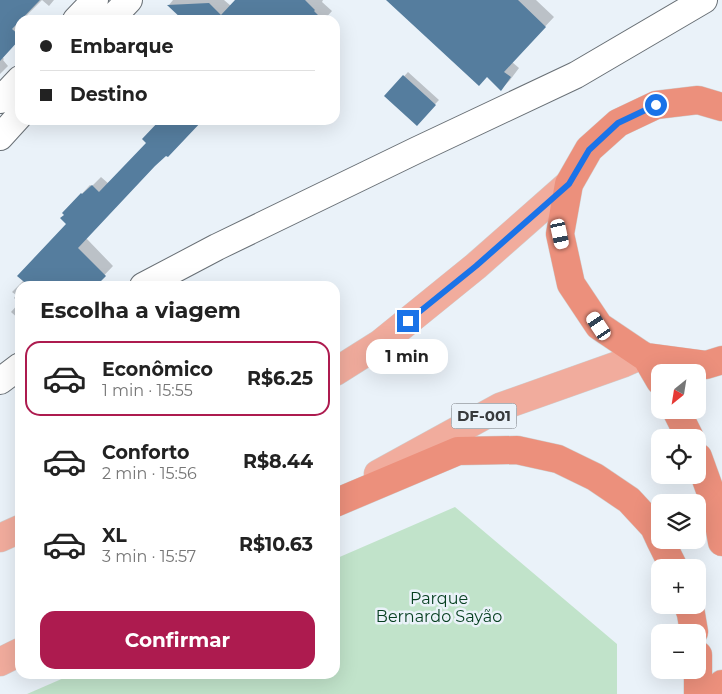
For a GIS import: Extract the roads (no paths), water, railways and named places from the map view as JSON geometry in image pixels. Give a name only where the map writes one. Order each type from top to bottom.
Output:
[{"type":"highway","points":[[651,367],[644,356],[599,326],[571,284],[560,234],[569,184],[589,150],[618,123],[656,105],[714,100]]},
{"type":"highway","points":[[644,356],[706,365],[722,360]]},
{"type":"highway","points":[[340,501],[458,451],[517,450],[558,459],[595,477],[629,500],[651,524]]},
{"type":"highway","points":[[706,479],[716,507],[722,542]]},
{"type":"highway","points":[[698,679],[698,694]]},
{"type":"highway","points":[[721,694],[722,684]]},
{"type":"main road","points":[[340,369],[381,343],[462,278],[569,184]]},
{"type":"main road","name":"DF-001","points":[[340,495],[500,407],[644,356]]},
{"type":"main road","points":[[0,538],[15,531]]},
{"type":"main road","points":[[0,662],[15,654]]},
{"type":"street","points":[[81,15],[95,0]]},
{"type":"street","points":[[115,15],[129,0]]},
{"type":"street","points":[[152,281],[217,247],[576,75],[704,0]]},
{"type":"street","points":[[0,100],[15,84]]},
{"type":"street","points":[[0,137],[15,120]]},
{"type":"street","points":[[0,382],[15,370]]},
{"type":"park label","name":"Parque Bernardo Sayão","points":[[439,607]]}]
